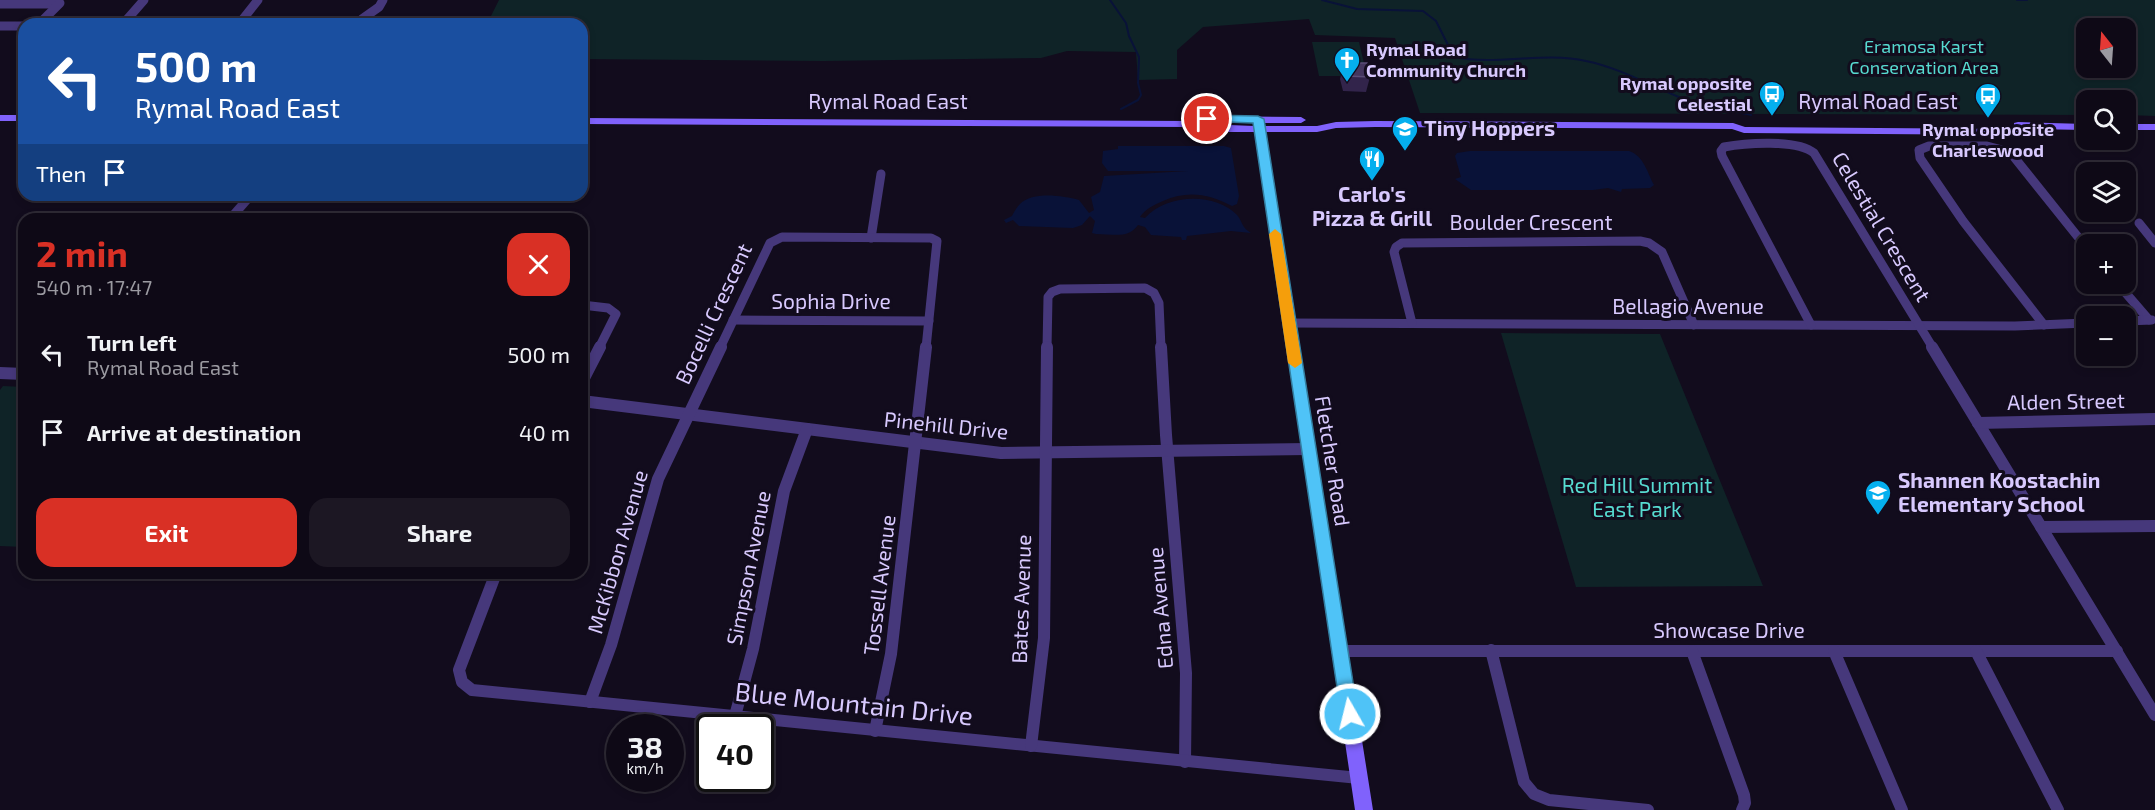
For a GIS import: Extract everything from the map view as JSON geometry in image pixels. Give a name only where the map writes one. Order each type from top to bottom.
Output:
[{"type":"main road","points":[[0,118],[18,118]]},
{"type":"main road","name":"Rymal Road East","points":[[588,121],[1193,124],[1209,129],[1259,124],[1317,129],[1336,125],[1733,126],[1744,130],[1767,131],[2013,132],[2024,127],[2076,127]]},
{"type":"main road","name":"Fletcher Road","points":[[1259,124],[1364,810]]},
{"type":"main road","points":[[2136,128],[2155,128]]},
{"type":"street","points":[[128,18],[144,0]]},
{"type":"street","points":[[244,18],[258,0]]},
{"type":"street","points":[[363,18],[379,7],[383,0]]},
{"type":"street","points":[[0,4],[60,2]]},
{"type":"street","points":[[45,18],[60,2]]},
{"type":"street","points":[[0,26],[18,26]]},
{"type":"street","name":"Celestial Crescent","points":[[1811,326],[1722,156],[1721,151],[1724,147],[1798,145],[1811,150],[1920,326]]},
{"type":"street","points":[[2044,325],[1963,221],[1920,158],[1919,150],[1929,146],[1987,146],[2010,152],[2076,234]]},
{"type":"street","points":[[871,238],[881,174]]},
{"type":"street","points":[[235,213],[246,201]]},
{"type":"street","points":[[2139,223],[2155,243]]},
{"type":"street","name":"Bocelli Crescent","points":[[689,415],[769,244],[774,239],[928,238],[938,242],[916,443]]},
{"type":"street","name":"Boulder Crescent","points":[[1412,323],[1394,252],[1396,247],[1402,243],[1640,241],[1649,243],[1662,252],[1694,325]]},
{"type":"street","name":"Edna Avenue","points":[[1044,454],[1047,300],[1052,292],[1066,288],[1145,288],[1157,297],[1167,451],[1186,673],[1185,762]]},
{"type":"street","points":[[2127,294],[2152,320]]},
{"type":"street","points":[[588,306],[612,309],[616,315],[588,370]]},
{"type":"street","name":"Sophia Drive","points":[[733,320],[929,321]]},
{"type":"street","points":[[2136,321],[2152,320]]},
{"type":"street","name":"Bellagio Avenue","points":[[1289,322],[1811,326],[2076,323]]},
{"type":"street","points":[[1920,326],[2155,715]]},
{"type":"street","points":[[0,373],[18,374]]},
{"type":"street","name":"Pinehill Drive","points":[[588,402],[977,451],[1044,454],[1308,449]]},
{"type":"street","name":"McKibbon Avenue","points":[[590,702],[611,645],[658,479],[689,415]]},
{"type":"street","name":"Alden Street","points":[[1978,423],[2155,419]]},
{"type":"street","name":"Simpson Avenue","points":[[736,714],[753,649],[784,491],[807,429]]},
{"type":"street","name":"Tossell Avenue","points":[[875,731],[891,654],[916,443]]},
{"type":"street","name":"Bates Avenue","points":[[1031,746],[1044,638],[1044,454]]},
{"type":"street","points":[[2041,527],[2155,526]]},
{"type":"street","name":"Blue Mountain Drive","points":[[494,579],[459,670],[462,682],[472,690],[714,714]]},
{"type":"street","points":[[1491,650],[1524,782],[1528,789],[1534,795],[1549,800],[1648,810]]},
{"type":"street","name":"Showcase Drive","points":[[1340,651],[2117,651]]},
{"type":"street","points":[[1692,651],[1744,795],[1745,803],[1742,810]]},
{"type":"street","points":[[1834,651],[1902,810]]},
{"type":"street","points":[[1976,651],[2058,810]]},
{"type":"street","name":"Blue Mountain Drive","points":[[774,720],[1359,778]]},
{"type":"green space","name":"Eramosa Karst Conservation Area","points":[[499,0],[2155,0],[2155,116],[2136,115],[2136,90],[2076,90],[2076,115],[1420,113],[1395,38],[1315,35],[1309,19],[1203,27],[1177,50],[1177,79],[1138,80],[1136,52],[1067,51],[1041,58],[824,61],[588,59],[588,18],[490,18]]},
{"type":"green space","points":[[1312,42],[1359,42],[1367,76],[1319,76]]},
{"type":"green space","name":"Red Hill Summit East Park","points":[[1501,333],[1660,334],[1763,586],[1576,587]]},
{"type":"green space","points":[[3,386],[18,387],[18,547],[0,546],[0,390]]},
{"type":"water","points":[[1118,146],[1224,146],[1231,148],[1239,196],[1237,204],[1232,206],[1207,196],[1181,195],[1153,206],[1140,217],[1145,218],[1165,204],[1178,200],[1204,200],[1216,202],[1237,215],[1244,227],[1251,233],[1231,231],[1187,236],[1186,240],[1182,240],[1181,237],[1151,235],[1145,227],[1138,225],[1125,234],[1096,234],[1092,233],[1095,221],[1090,216],[1082,225],[1073,228],[1019,226],[1013,220],[1006,223],[1004,220],[1012,216],[1020,204],[1032,197],[1040,196],[1079,200],[1089,213],[1094,210],[1091,197],[1100,192],[1104,176],[1188,171],[1108,171],[1102,163],[1103,151],[1118,149]]},
{"type":"water","points":[[1470,151],[1629,151],[1642,161],[1654,185],[1650,188],[1622,189],[1621,192],[1608,188],[1471,190],[1455,179],[1461,177],[1455,156],[1457,153]]},
{"type":"building","points":[[1350,63],[1367,63],[1370,77],[1346,76],[1344,64],[1351,65]]},
{"type":"waterway","points":[[1110,0],[1126,23],[1129,36],[1139,57],[1138,83],[1141,95],[1138,100],[1121,109]]},
{"type":"waterway","points":[[1322,0],[1357,9],[1423,11],[1436,21],[1454,57],[1487,60],[1553,57],[1586,61],[1614,69],[1697,104],[1751,115]]},
{"type":"waterway","points":[[2017,0],[2027,0]]},
{"type":"slow traffic","points":[[1275,234],[1295,363]]},
{"type":"place","name":"Rymal Road Community Church","points":[[1347,83]]},
{"type":"place","name":"Rymal opposite Celestial","points":[[1772,117]]},
{"type":"place","name":"Rymal opposite Charleswood","points":[[1988,119]]},
{"type":"place","name":"Tiny Hoppers","points":[[1405,152]]},
{"type":"place","name":"Carlo's Pizza & Grill","points":[[1372,182]]},
{"type":"place","name":"Shannen Koostachin Elementary School","points":[[1878,516]]},
{"type":"route","points":[[1207,119],[1258,119],[1350,714]]}]
